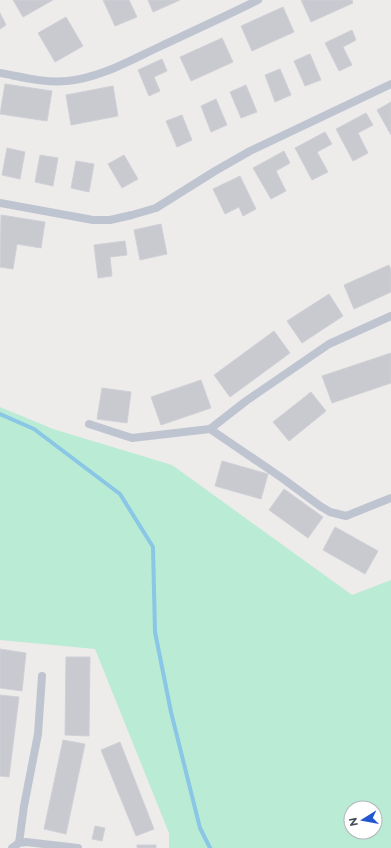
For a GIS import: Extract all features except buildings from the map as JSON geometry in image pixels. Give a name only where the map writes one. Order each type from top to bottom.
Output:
[{"type":"lane","points":[[0,73],[50,81],[67,81],[85,78],[107,71],[136,58],[258,0]]},
{"type":"lane","points":[[0,203],[93,220],[110,220],[132,216],[156,208],[250,151],[391,84]]},
{"type":"lane","points":[[89,424],[132,438],[210,429],[246,401],[329,344],[391,316]]},
{"type":"lane","points":[[210,429],[330,512],[346,516],[391,498]]},
{"type":"lane","points":[[42,676],[38,734],[16,845],[36,843],[78,848]]},
{"type":"green space","points":[[0,407],[53,429],[172,465],[352,595],[391,580],[391,848],[169,848],[169,833],[95,649],[0,640]]},
{"type":"waterway","points":[[0,414],[34,429],[120,494],[153,547],[155,632],[171,712],[200,828],[210,848]]}]
